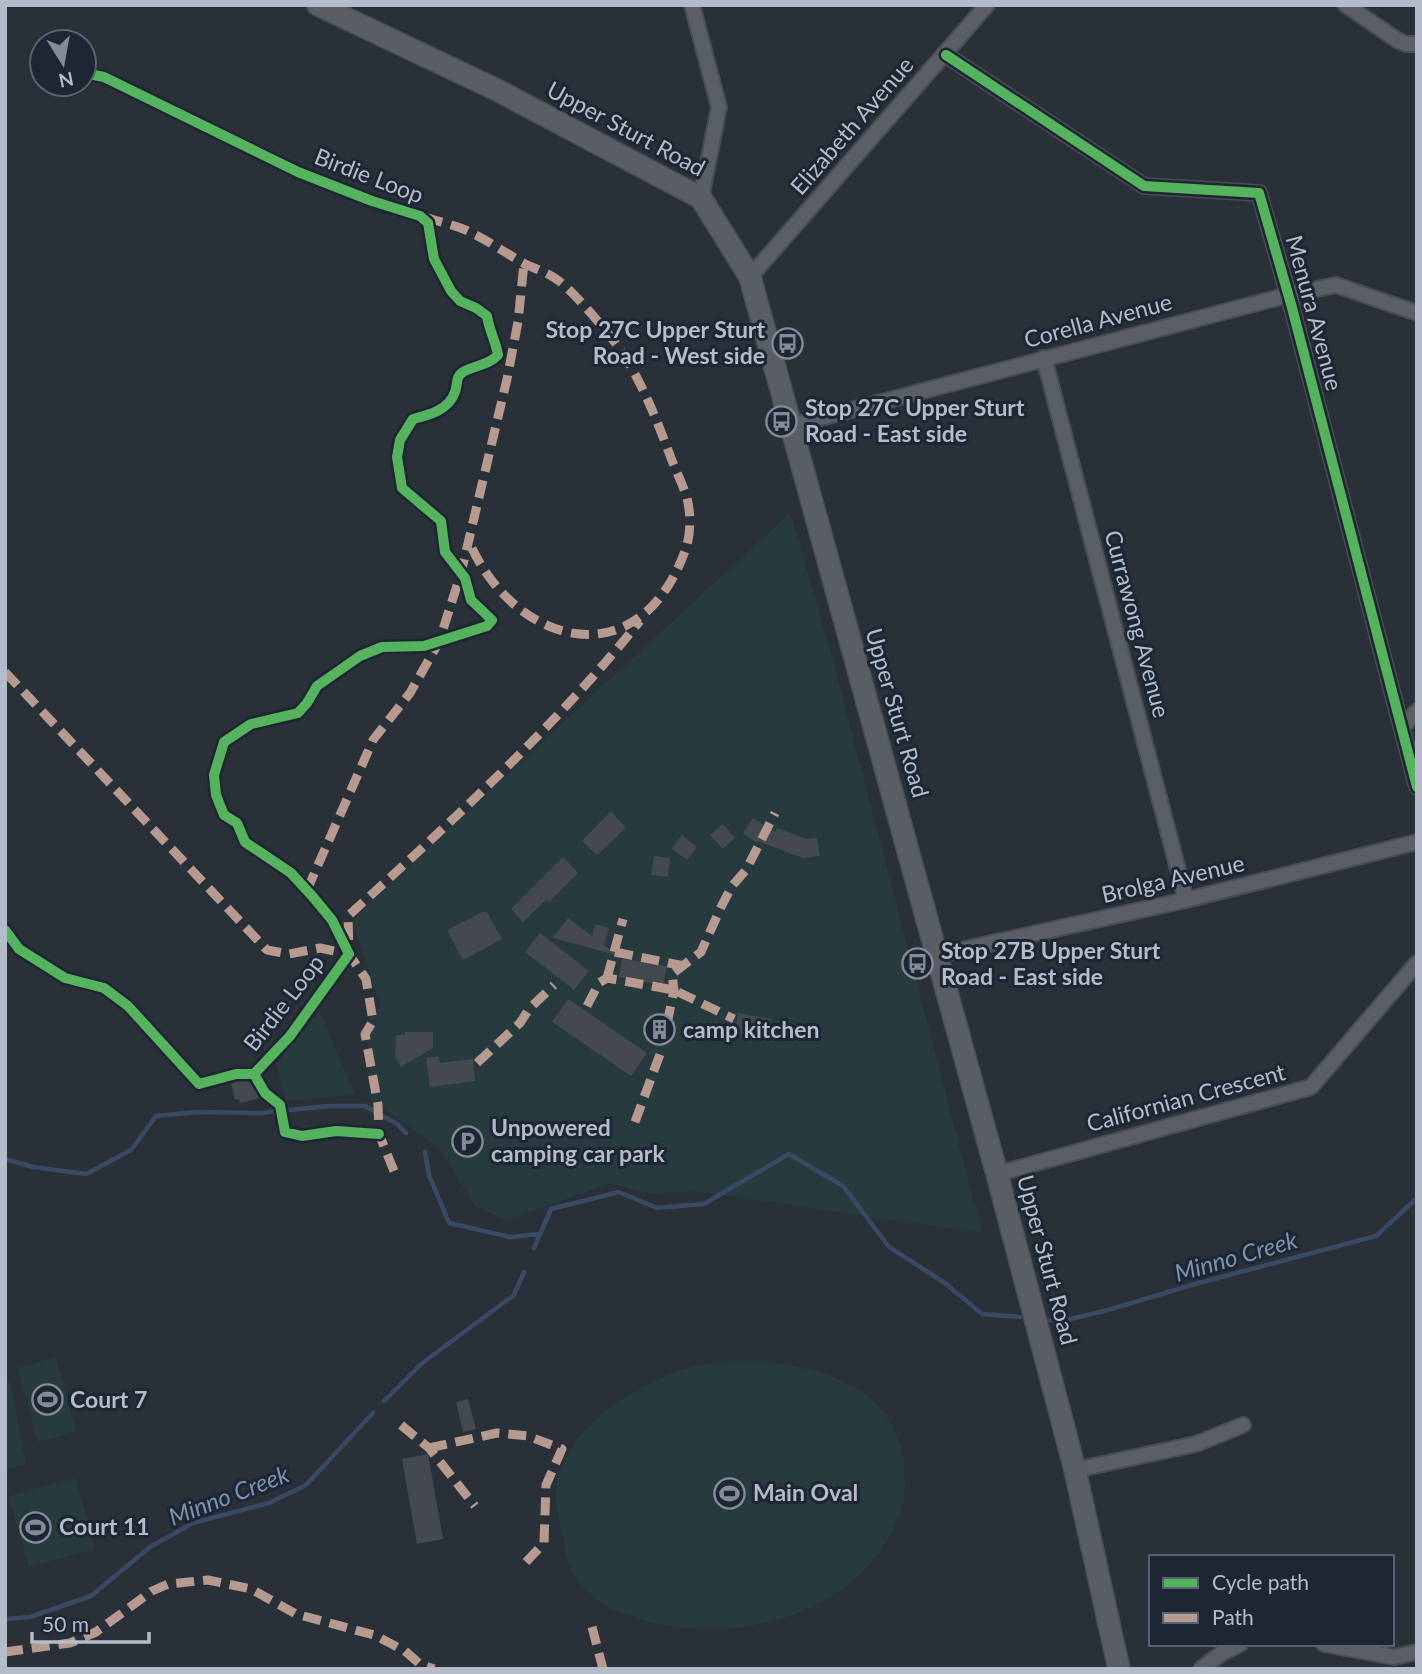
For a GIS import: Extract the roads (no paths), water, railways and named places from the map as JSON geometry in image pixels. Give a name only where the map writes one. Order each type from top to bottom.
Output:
[{"type":"main road","name":"Upper Sturt Road","points":[[318,5],[497,90],[701,198],[750,276],[997,1174],[1074,1470],[1119,1669]]},
{"type":"street","points":[[692,5],[719,107],[701,198]]},
{"type":"street","name":"Elizabeth Avenue","points":[[750,276],[988,5]]},
{"type":"street","points":[[1346,5],[1397,40],[1406,44],[1417,44]]},
{"type":"street","name":"Menura Avenue","points":[[946,55],[1144,186],[1259,193],[1417,787]]},
{"type":"street","name":"Corella Avenue","points":[[790,426],[1044,358],[1336,285],[1417,313]]},
{"type":"street","name":"Currawong Avenue","points":[[1044,358],[1186,900]]},
{"type":"street","points":[[1402,728],[1417,711]]},
{"type":"street","name":"Brolga Avenue","points":[[937,954],[1186,900],[1417,842]]},
{"type":"street","name":"Californian Crescent","points":[[997,1174],[1311,1087],[1417,963]]},
{"type":"street","points":[[1074,1470],[1196,1444],[1243,1425]]},
{"type":"street","points":[[1200,1669],[1236,1646]]},
{"type":"street","points":[[1335,1646],[1394,1657],[1417,1651]]},
{"type":"waterway","points":[[5,1159],[33,1167],[86,1174],[131,1150],[156,1116],[197,1112],[260,1113],[329,1106],[365,1106],[397,1124],[406,1133]]},
{"type":"waterway","points":[[425,1152],[429,1175],[449,1223],[510,1237],[539,1234]]},
{"type":"waterway","name":"Minno Creek","points":[[534,1248],[551,1209],[619,1192],[657,1208],[704,1204],[789,1154],[843,1186],[889,1247],[945,1283],[982,1314],[1020,1317]]},
{"type":"waterway","name":"Minno Creek","points":[[1050,1320],[1063,1321],[1108,1310],[1376,1236],[1417,1198]]},
{"type":"waterway","name":"Minno Creek","points":[[384,1401],[421,1364],[514,1295],[524,1272]]},
{"type":"waterway","name":"Minno Creek","points":[[5,1619],[30,1617],[91,1596],[150,1547],[193,1523],[269,1503],[306,1485],[373,1413]]},
{"type":"place","name":"Stop 27C Upper Sturt Road - West side","points":[[788,343]]},
{"type":"place","name":"Stop 27C Upper Sturt Road - East side","points":[[782,421]]},
{"type":"place","name":"Stop 27B Upper Sturt Road - East side","points":[[918,964]]},
{"type":"place","name":"camp kitchen","points":[[660,1030]]},
{"type":"place","name":"Unpowered camping car park","points":[[468,1141]]},
{"type":"place","name":"Court 7","points":[[47,1400]]},
{"type":"place","name":"Main Oval","points":[[730,1493]]},
{"type":"place","name":"Court 11","points":[[36,1527]]}]
